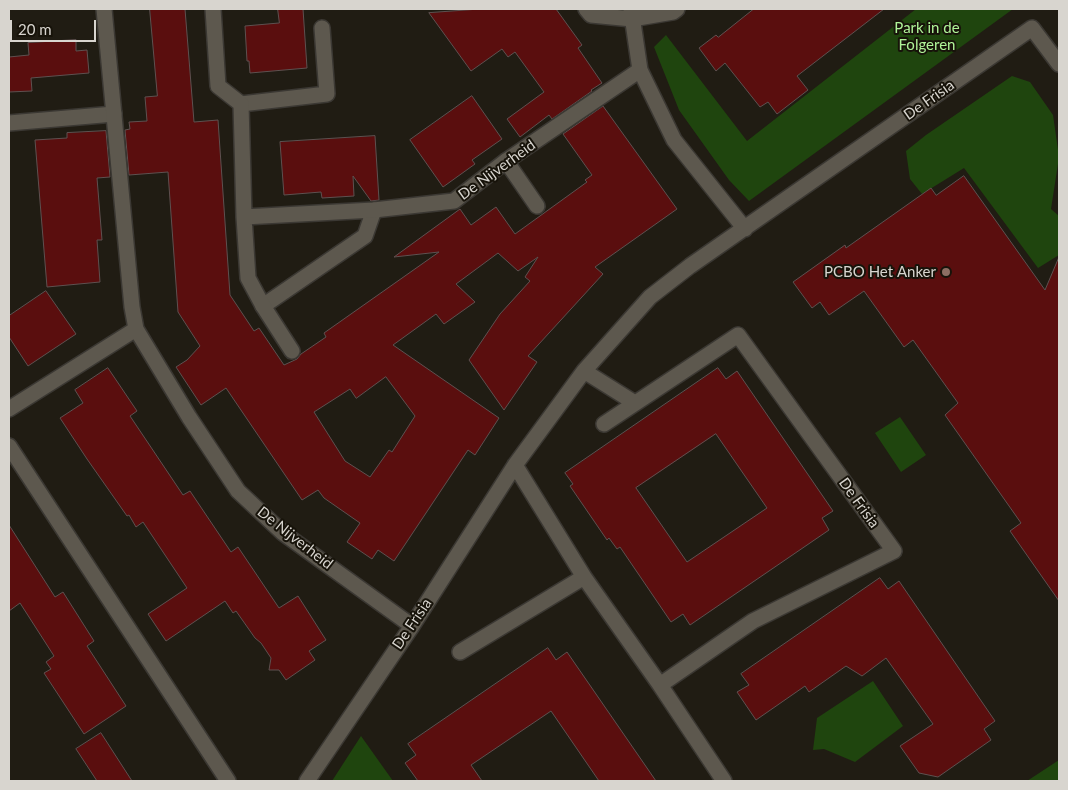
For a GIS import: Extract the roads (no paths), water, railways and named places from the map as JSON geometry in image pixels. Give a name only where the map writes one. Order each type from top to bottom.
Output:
[{"type":"street","name":"De Nijverheid","points":[[104,9],[132,307],[136,329],[189,417],[238,491],[283,533],[412,626]]},
{"type":"street","points":[[213,9],[218,86],[241,104],[327,94],[322,28]]},
{"type":"street","points":[[586,9],[591,15],[673,12],[677,9]]},
{"type":"street","points":[[631,14],[640,70],[674,140],[745,229]]},
{"type":"street","name":"De Frisia","points":[[307,781],[412,626],[515,465],[584,371],[650,297],[690,266],[1032,28],[1059,64]]},
{"type":"street","name":"De Nijverheid","points":[[244,217],[374,210],[454,201],[506,161],[640,70]]},
{"type":"street","points":[[241,104],[244,217],[248,278],[263,306],[292,350]]},
{"type":"street","points":[[9,123],[114,114]]},
{"type":"street","points":[[506,161],[537,206]]},
{"type":"street","points":[[263,306],[365,236],[374,210]]},
{"type":"street","points":[[9,409],[136,329]]},
{"type":"street","name":"De Frisia","points":[[604,424],[738,335],[894,551],[752,621],[660,685]]},
{"type":"street","points":[[584,371],[635,403]]},
{"type":"street","points":[[9,446],[228,781]]},
{"type":"street","points":[[515,465],[584,577],[660,685],[724,781]]},
{"type":"street","points":[[460,652],[584,577]]},
{"type":"place","name":"PCBO Het Anker","points":[[946,272]]},
{"type":"park label","name":"Park in de Folgeren","points":[[927,36]]}]
